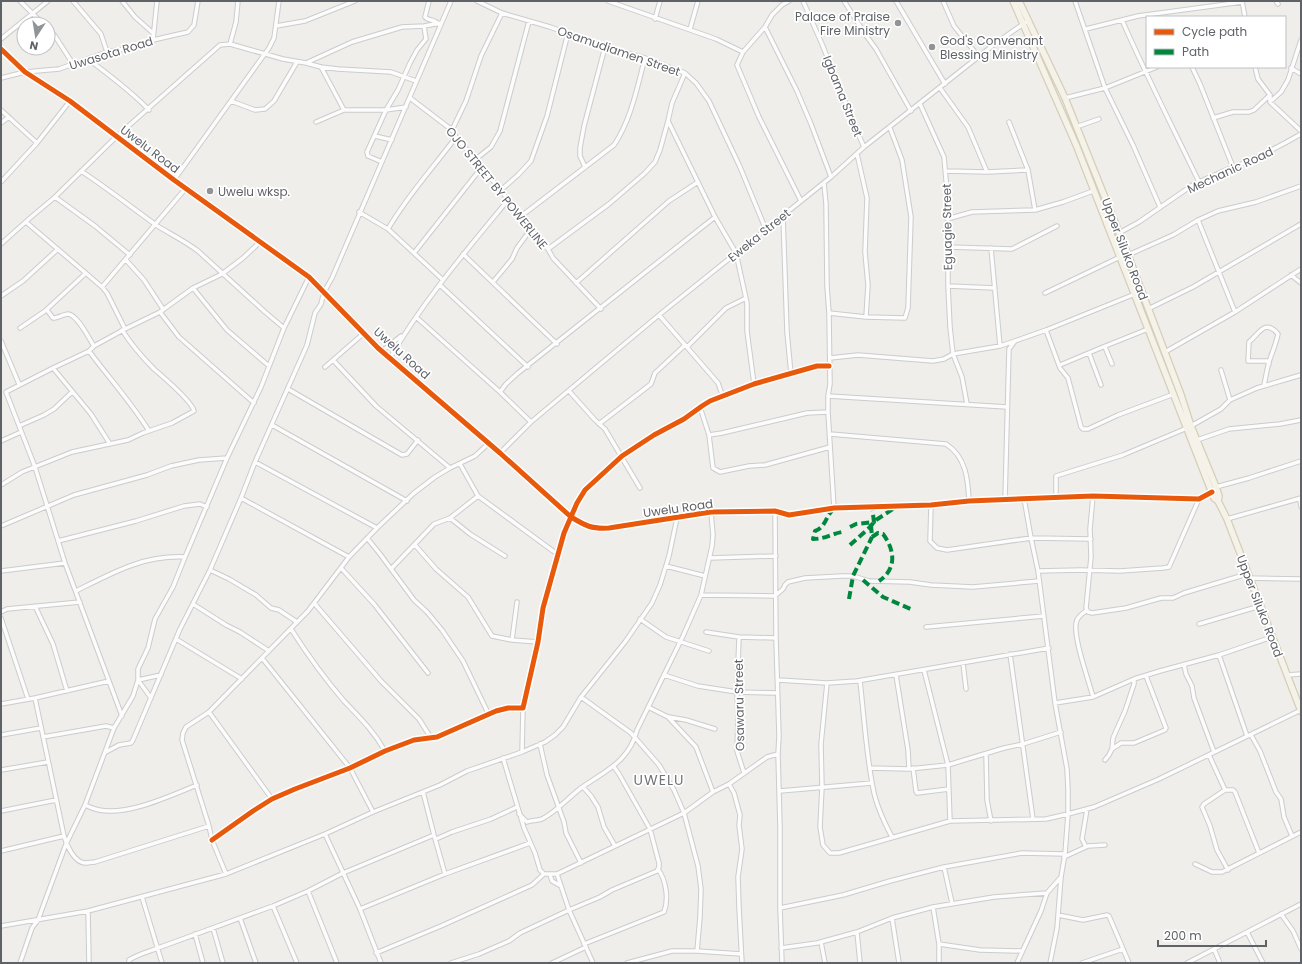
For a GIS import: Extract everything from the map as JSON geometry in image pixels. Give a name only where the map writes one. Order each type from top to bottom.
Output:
[{"type":"main road","name":"Upper Siluko Road","points":[[1013,1],[1026,22],[1065,98],[1165,352],[1189,427],[1197,440],[1214,490],[1214,498],[1218,501],[1227,520],[1301,711]]},
{"type":"main road","name":"Upper Siluko Road","points":[[1019,1],[1148,329],[1214,490]]},
{"type":"street","points":[[20,1],[33,14]]},
{"type":"street","points":[[1,39],[48,1]]},
{"type":"street","points":[[73,1],[101,34],[107,52]]},
{"type":"street","points":[[122,1],[135,17],[154,33]]},
{"type":"street","points":[[153,40],[157,1]]},
{"type":"street","name":"Uwasota Road","points":[[1,78],[24,72],[59,69],[107,52],[130,48],[153,40],[188,32],[194,25],[198,1]]},
{"type":"street","points":[[230,44],[236,22],[238,1]]},
{"type":"street","points":[[174,180],[265,54],[274,38],[279,1]]},
{"type":"street","points":[[276,26],[305,22],[355,1]]},
{"type":"street","points":[[429,1],[424,17],[427,20],[440,23]]},
{"type":"street","points":[[106,752],[119,745],[131,743],[133,740],[176,639],[210,570],[255,462],[288,389],[307,344],[315,313],[321,304],[324,292],[332,278],[434,42],[440,23],[451,1]]},
{"type":"street","name":"Osamudiamen Street","points":[[477,1],[502,13],[568,33],[605,47],[645,58],[685,73],[696,83],[709,101],[740,166],[766,230]]},
{"type":"street","points":[[608,1],[620,3],[655,19],[690,29],[743,52]]},
{"type":"street","points":[[655,19],[660,1]]},
{"type":"street","points":[[690,29],[698,1]]},
{"type":"street","points":[[789,1],[782,5],[772,15],[765,27],[743,52],[737,63],[760,117],[801,201]]},
{"type":"street","name":"Igbama Street","points":[[803,1],[864,148]]},
{"type":"street","points":[[844,1],[876,49],[911,111]]},
{"type":"street","points":[[896,1],[945,84]]},
{"type":"street","points":[[943,1],[954,26],[979,57]]},
{"type":"street","points":[[1075,1],[1086,29],[1105,88],[1160,207]]},
{"type":"street","points":[[1086,29],[1138,16],[1242,1],[1245,16]]},
{"type":"street","points":[[452,130],[466,101],[481,56],[502,13]]},
{"type":"street","points":[[1122,20],[1145,72],[1169,118],[1198,182]]},
{"type":"street","points":[[476,159],[491,147],[500,131],[529,21]]},
{"type":"street","name":"Eweka Street","points":[[500,453],[531,422],[659,315],[824,183],[864,148],[979,57],[1026,22]]},
{"type":"street","points":[[306,63],[352,42],[402,27],[424,26],[440,23]]},
{"type":"street","points":[[382,162],[366,155],[386,110],[398,90],[403,76],[417,50],[426,39],[424,26]]},
{"type":"street","points":[[765,27],[802,104],[831,177]]},
{"type":"street","points":[[501,190],[531,161],[547,116],[568,33]]},
{"type":"street","points":[[56,37],[74,64]]},
{"type":"street","points":[[426,39],[434,42]]},
{"type":"street","points":[[1270,102],[1281,92],[1288,80],[1301,40]]},
{"type":"street","points":[[1,244],[55,197],[116,137],[149,110],[218,47],[230,44],[321,67],[391,72],[416,81]]},
{"type":"street","points":[[585,167],[580,156],[580,148],[584,126],[605,47]]},
{"type":"street","name":"Uwelu Road","points":[[1,49],[24,72],[70,101],[174,180],[309,277],[382,351],[489,443],[571,517],[584,525],[596,529],[609,528],[711,512],[775,511],[789,514],[834,508],[931,505],[1024,498],[1093,496],[1199,499]]},
{"type":"street","points":[[520,217],[614,145],[622,133],[628,117],[645,58]]},
{"type":"street","points":[[88,59],[121,83],[149,110]]},
{"type":"street","points":[[231,101],[255,110],[265,109],[274,101],[297,62]]},
{"type":"street","points":[[321,67],[344,110]]},
{"type":"street","points":[[1065,98],[1105,88],[1155,68]]},
{"type":"street","points":[[1192,68],[1233,167]]},
{"type":"street","points":[[1256,68],[1258,79],[1270,95],[1270,102],[1301,132]]},
{"type":"street","points":[[1291,68],[1301,74]]},
{"type":"street","points":[[548,249],[609,204],[645,173],[655,162],[660,150],[672,103],[685,73]]},
{"type":"street","points":[[940,88],[968,127],[988,172]]},
{"type":"street","points":[[1213,118],[1233,112],[1249,112],[1254,110],[1270,95]]},
{"type":"street","name":"OJO STREET BY POWERLINE","points":[[410,98],[452,130],[456,137],[501,190],[520,217],[548,249],[553,258],[601,309]]},
{"type":"street","points":[[1,182],[37,143],[70,101]]},
{"type":"street","name":"Eguagie Street","points":[[920,104],[944,157],[948,202],[948,286],[950,327],[954,354],[962,377],[967,404]]},
{"type":"street","points":[[316,122],[344,110],[386,110],[406,107]]},
{"type":"street","points":[[1,110],[37,143]]},
{"type":"street","points":[[1,122],[9,117]]},
{"type":"street","points":[[1076,127],[1099,119]]},
{"type":"street","points":[[668,121],[715,217],[736,253],[746,298],[747,331],[754,384]]},
{"type":"street","points":[[1009,122],[1028,170],[1034,210]]},
{"type":"street","points":[[829,313],[866,317],[905,318],[908,308],[911,217],[902,160],[890,128]]},
{"type":"street","name":"Mechanic Road","points":[[1119,233],[1139,222],[1198,182],[1250,161],[1285,143],[1301,132]]},
{"type":"street","points":[[375,136],[392,140]]},
{"type":"street","points":[[388,229],[398,211],[456,137]]},
{"type":"street","points":[[857,154],[867,198],[865,252],[868,285],[866,317]]},
{"type":"street","points":[[414,253],[482,167]]},
{"type":"street","points":[[946,171],[988,172],[1028,170]]},
{"type":"street","points":[[81,171],[110,190],[156,225],[193,247],[264,312],[284,328]]},
{"type":"street","points":[[576,283],[669,201],[698,182]]},
{"type":"street","points":[[824,183],[826,204],[830,358],[828,412],[834,508]]},
{"type":"street","points":[[1128,255],[1173,235],[1198,220],[1218,211],[1256,202],[1301,186]]},
{"type":"street","points":[[102,287],[186,188]]},
{"type":"street","points":[[947,219],[972,212],[1034,210],[1063,202],[1093,191]]},
{"type":"street","points":[[55,197],[95,226],[130,255]]},
{"type":"street","points":[[390,358],[404,334],[443,280],[508,200]]},
{"type":"street","points":[[360,212],[388,229],[443,280]]},
{"type":"street","points":[[783,216],[787,332],[791,374]]},
{"type":"street","points":[[500,392],[506,384],[715,217]]},
{"type":"street","points":[[1198,220],[1235,312]]},
{"type":"street","points":[[1,485],[22,472],[72,452],[128,440],[172,422],[193,412],[194,410],[185,397],[153,368],[130,341],[107,293],[102,287],[26,222]]},
{"type":"street","points":[[1148,309],[1219,272],[1301,224]]},
{"type":"street","points":[[948,247],[1012,249],[1057,226]]},
{"type":"street","points":[[493,282],[512,259],[516,248],[531,229]]},
{"type":"street","points":[[1,394],[90,351],[94,346],[123,329],[162,310],[193,288],[222,274],[243,258],[260,242]]},
{"type":"street","points":[[991,248],[1000,346]]},
{"type":"street","points":[[1,296],[23,281],[58,249]]},
{"type":"street","points":[[464,254],[557,344]]},
{"type":"street","points":[[1045,293],[1120,257]]},
{"type":"street","points":[[126,260],[144,280],[179,337],[254,403]]},
{"type":"street","points":[[1165,352],[1235,312],[1301,269]]},
{"type":"street","points":[[20,328],[47,310],[86,273]]},
{"type":"street","points":[[1291,275],[1301,283]]},
{"type":"street","points":[[20,963],[32,928],[38,920],[66,844],[106,752],[114,728],[133,696],[138,680],[138,669],[148,648],[155,619],[173,587],[227,458],[254,403],[284,328],[309,277]]},
{"type":"street","points":[[440,285],[528,367]]},
{"type":"street","points":[[948,286],[995,288]]},
{"type":"street","points":[[193,288],[227,330],[269,366]]},
{"type":"street","points":[[830,358],[858,355],[933,361],[944,359],[954,354],[1000,346],[1015,341],[1135,294]]},
{"type":"street","points":[[599,424],[651,384],[655,373],[726,308],[746,298]]},
{"type":"street","points":[[47,310],[53,318],[67,314],[74,317],[94,346]]},
{"type":"street","points":[[659,315],[718,383],[723,397]]},
{"type":"street","points":[[416,317],[500,392],[531,422]]},
{"type":"street","points":[[1264,386],[1268,364],[1276,345],[1278,334],[1268,327],[1264,327],[1249,342],[1248,361],[1267,361],[1268,364]]},
{"type":"street","points":[[1060,365],[1148,329]]},
{"type":"street","points":[[1046,330],[1060,365],[1068,378],[1081,428],[1088,429],[1118,415],[1174,394]]},
{"type":"street","points":[[325,367],[364,333]]},
{"type":"street","points":[[382,351],[404,334]]},
{"type":"street","points":[[1,341],[19,384]]},
{"type":"street","points":[[1006,500],[1009,349],[1015,341]]},
{"type":"street","points":[[1103,347],[1107,350],[1112,364]]},
{"type":"street","points":[[90,351],[106,374],[137,411],[149,431]]},
{"type":"street","points":[[1089,353],[1100,386]]},
{"type":"street","points":[[333,360],[376,406],[450,468]]},
{"type":"street","points":[[522,752],[523,708],[538,642],[543,608],[564,533],[585,490],[622,456],[654,435],[684,419],[710,401],[754,384],[817,366],[829,366]]},
{"type":"street","points":[[53,368],[91,414],[110,444]]},
{"type":"street","points":[[1221,370],[1230,400]]},
{"type":"street","points":[[1056,498],[1056,476],[1123,455],[1189,427],[1221,409],[1230,400],[1264,386],[1301,375]]},
{"type":"street","points":[[288,389],[402,455],[407,454],[418,440]]},
{"type":"street","points":[[569,391],[605,429],[610,440],[622,456],[640,488]]},
{"type":"street","points":[[6,392],[35,467],[65,563],[122,716]]},
{"type":"street","points":[[19,426],[54,409],[72,392]]},
{"type":"street","points":[[828,396],[1007,407]]},
{"type":"street","points":[[700,408],[709,435],[713,468],[720,472],[749,466],[765,465],[830,447]]},
{"type":"street","points":[[709,435],[807,413],[828,412]]},
{"type":"street","points":[[1197,440],[1229,429],[1280,424],[1301,420]]},
{"type":"street","points":[[272,426],[407,501]]},
{"type":"street","points":[[1,441],[21,432]]},
{"type":"street","points":[[830,434],[946,444],[956,450],[963,462],[968,485],[969,502]]},
{"type":"street","points":[[226,874],[212,840],[182,740],[186,727],[209,712],[297,622],[350,557],[377,528],[435,477],[475,456],[489,443]]},
{"type":"street","points":[[1,526],[74,495],[147,475],[171,466],[199,460],[227,458]]},
{"type":"street","points":[[1038,571],[1120,571],[1169,567],[1199,499],[1214,490],[1301,461]]},
{"type":"street","points":[[255,462],[377,528]]},
{"type":"street","points":[[460,464],[478,496],[558,554]]},
{"type":"street","points":[[391,569],[434,524],[450,518],[478,496]]},
{"type":"street","points":[[1093,496],[1090,570],[1086,611],[1077,621],[1076,627],[1080,651],[1093,697]]},
{"type":"street","points":[[241,498],[350,557]]},
{"type":"street","points":[[1024,498],[1040,581],[1055,703],[1067,768],[1068,814],[1065,855],[1061,877],[1058,915],[1050,963]]},
{"type":"street","points":[[1227,520],[1300,499],[1301,507]]},
{"type":"street","points":[[58,541],[136,521],[184,506],[195,504],[204,505],[207,507]]},
{"type":"street","points":[[931,505],[930,541],[937,548],[948,550],[1031,538],[1091,539]]},
{"type":"street","points":[[775,511],[775,596],[778,680],[780,908],[782,963]]},
{"type":"street","points":[[527,822],[541,819],[583,787],[614,767],[630,748],[637,730],[680,643],[701,595],[710,558],[713,535],[711,512]]},
{"type":"street","points":[[450,518],[470,534],[505,556]]},
{"type":"street","points":[[1,926],[88,912],[226,874],[325,834],[373,812],[423,792],[467,771],[522,752],[555,735],[563,727],[581,697],[625,642],[652,603],[666,566],[677,518]]},
{"type":"street","points":[[367,538],[414,600],[427,612],[442,630],[463,661],[489,715]]},
{"type":"street","points":[[414,545],[436,569],[468,597],[492,636],[512,640],[538,642]]},
{"type":"street","points":[[76,591],[115,571],[139,562],[168,556],[185,557]]},
{"type":"street","points":[[710,558],[776,556]]},
{"type":"street","points":[[1,571],[65,563]]},
{"type":"street","points":[[666,566],[706,576]]},
{"type":"street","points":[[342,568],[374,604],[428,672]]},
{"type":"street","points":[[210,570],[256,595],[271,608],[279,610],[297,622]]},
{"type":"street","points":[[701,595],[775,596],[788,582],[805,578],[842,576],[853,576],[869,581],[910,582],[931,585],[973,587],[1040,581]]},
{"type":"street","points":[[1086,611],[1092,613],[1126,608],[1161,598],[1174,598],[1184,592],[1248,576],[1301,578]]},
{"type":"street","points":[[1,612],[7,609],[80,602]]},
{"type":"street","points":[[512,640],[517,602]]},
{"type":"street","points":[[314,603],[381,681],[419,719],[431,738]]},
{"type":"street","points":[[192,604],[269,651]]},
{"type":"street","points":[[35,606],[53,644],[67,691]]},
{"type":"street","points":[[1199,624],[1260,606]]},
{"type":"street","points":[[926,627],[1044,616]]},
{"type":"street","points":[[1,618],[28,699]]},
{"type":"street","points":[[640,619],[666,637],[680,643],[708,651]]},
{"type":"street","points":[[290,629],[314,664],[344,701],[367,724],[385,751]]},
{"type":"street","points":[[706,632],[739,637],[776,638]]},
{"type":"street","name":"Osawaru Street","points":[[739,637],[737,751],[744,773]]},
{"type":"street","points":[[1055,703],[1093,697],[1134,679],[1219,655],[1272,637]]},
{"type":"street","points":[[176,639],[242,679]]},
{"type":"street","points":[[778,680],[827,683],[860,681],[1049,648]]},
{"type":"street","points":[[1010,654],[1033,819]]},
{"type":"street","points":[[1219,655],[1249,735],[1260,752],[1276,792],[1281,799],[1284,817],[1292,836]]},
{"type":"street","points":[[262,658],[350,768],[373,812]]},
{"type":"street","points":[[963,663],[966,688]]},
{"type":"street","points":[[1184,664],[1186,674],[1192,686],[1194,698],[1214,752]]},
{"type":"street","points":[[924,670],[948,765],[950,822]]},
{"type":"street","points":[[1287,676],[1301,674]]},
{"type":"street","points":[[138,680],[161,675]]},
{"type":"street","points":[[664,675],[698,686],[737,692],[777,693]]},
{"type":"street","points":[[896,675],[916,791],[917,793],[949,789]]},
{"type":"street","points":[[1112,749],[1121,743],[1134,743],[1165,730],[1166,728],[1146,676]]},
{"type":"street","points":[[1105,760],[1109,756],[1112,749],[1113,738],[1125,711],[1134,684],[1134,679]]},
{"type":"street","points":[[138,680],[151,698]]},
{"type":"street","points":[[1,704],[35,698],[109,681]]},
{"type":"street","points":[[860,681],[872,783],[884,821],[892,837]]},
{"type":"street","points":[[827,683],[821,744],[822,787],[820,827],[822,845],[830,853],[838,853],[950,822],[1046,819],[1087,809],[1159,779],[1301,711]]},
{"type":"street","points":[[581,697],[635,737],[663,771],[674,790],[684,813],[698,866],[700,881],[700,917],[697,951]]},
{"type":"street","points":[[35,698],[66,844],[75,857],[84,863],[95,862],[209,826]]},
{"type":"street","points":[[648,707],[668,717],[686,720],[715,729]]},
{"type":"street","points":[[212,840],[272,799],[350,768],[385,751],[414,740],[431,738],[508,708],[523,708]]},
{"type":"street","points":[[209,712],[272,799]]},
{"type":"street","points":[[668,717],[696,747],[713,792]]},
{"type":"street","points":[[43,737],[106,726],[114,728]]},
{"type":"street","points":[[1,735],[41,728]]},
{"type":"street","points":[[870,768],[911,769],[948,765],[1061,732]]},
{"type":"street","points":[[540,744],[547,775],[566,833],[581,863]]},
{"type":"street","points":[[503,758],[519,814],[535,853],[540,870],[544,874],[550,875],[557,874],[581,863],[684,813],[767,757],[778,754]]},
{"type":"street","points":[[986,754],[987,800],[991,821]]},
{"type":"street","points":[[1209,755],[1224,790]]},
{"type":"street","points":[[1,770],[48,762]]},
{"type":"street","points":[[552,963],[585,946],[664,912],[666,888],[663,876],[658,869],[659,863],[650,829],[614,767]]},
{"type":"street","points":[[780,791],[872,783]]},
{"type":"street","points":[[729,784],[734,793],[740,814],[739,825],[742,849],[738,885],[742,963]]},
{"type":"street","points":[[84,805],[99,810],[122,811],[154,802],[196,786]]},
{"type":"street","points":[[583,787],[598,807],[604,827],[615,846]]},
{"type":"street","points":[[1228,870],[1217,850],[1210,826],[1202,807],[1224,790],[1233,790],[1235,792],[1259,853]]},
{"type":"street","points":[[423,792],[445,874]]},
{"type":"street","points":[[1,811],[56,800]]},
{"type":"street","points":[[436,839],[491,819],[517,807]]},
{"type":"street","points":[[1086,847],[1082,839],[1087,809]]},
{"type":"street","points":[[519,814],[527,822]]},
{"type":"street","points":[[524,828],[527,822]]},
{"type":"street","points":[[1195,864],[1217,873],[1228,870],[1301,832]]},
{"type":"street","points":[[325,834],[360,909],[381,963]]},
{"type":"street","points":[[129,963],[129,960],[132,958],[273,906],[308,891],[343,873],[434,835]]},
{"type":"street","points":[[1,851],[64,836]]},
{"type":"street","points":[[360,909],[445,874],[530,843]]},
{"type":"street","points":[[780,908],[843,895],[944,867],[1022,853],[1065,855],[1088,846],[1104,844]]},
{"type":"street","points":[[944,867],[952,903]]},
{"type":"street","points":[[451,963],[479,954],[509,940],[520,933],[658,869]]},
{"type":"street","points":[[376,953],[441,926],[532,885],[544,874]]},
{"type":"street","points":[[557,874],[569,910],[593,963]]},
{"type":"street","points":[[550,875],[552,881],[561,886]]},
{"type":"street","points":[[1017,963],[1041,911],[1046,893],[1061,877]]},
{"type":"street","points":[[308,891],[337,963]]},
{"type":"street","points":[[781,948],[821,942],[858,932],[892,918],[952,903],[994,897],[1046,893]]},
{"type":"street","points":[[142,897],[162,963]]},
{"type":"street","points":[[1187,963],[1301,904]]},
{"type":"street","points":[[273,906],[297,963]]},
{"type":"street","points":[[933,907],[939,944],[939,963]]},
{"type":"street","points":[[88,912],[89,963]]},
{"type":"street","points":[[1281,914],[1293,931],[1301,949]]},
{"type":"street","points":[[1058,915],[1083,920],[1107,915],[1109,916],[1129,963]]},
{"type":"street","points":[[240,918],[256,963]]},
{"type":"street","points":[[892,918],[899,963]]},
{"type":"street","points":[[212,928],[223,963]]},
{"type":"street","points":[[858,932],[860,963]]},
{"type":"street","points":[[1247,932],[1263,963]]},
{"type":"street","points":[[195,934],[203,963]]},
{"type":"street","points":[[821,942],[824,963]]},
{"type":"street","points":[[939,944],[980,950],[1022,951]]},
{"type":"street","points":[[1082,963],[1123,948]]},
{"type":"street","points":[[1214,949],[1220,963]]},
{"type":"street","points":[[627,963],[672,951],[741,954]]},
{"type":"marked path","points":[[850,527],[856,524],[874,522],[872,507]]},
{"type":"marked path","points":[[850,545],[876,520],[896,507]]},
{"type":"marked path","points":[[834,508],[821,527],[815,531],[813,539],[842,532]]},
{"type":"marked path","points":[[871,525],[872,537],[878,533],[883,534],[892,553],[889,571],[879,581]]},
{"type":"marked path","points":[[849,599],[853,576],[872,537]]},
{"type":"marked path","points":[[863,580],[883,597],[913,610]]},
{"type":"cycle path","points":[[1,49],[25,72],[70,101],[174,180],[309,277],[378,348],[500,453],[571,517],[589,526],[609,528],[711,512],[775,511],[789,515],[834,508],[931,505],[969,501],[1093,496],[1199,499],[1212,492]]},
{"type":"cycle path","points":[[212,840],[272,799],[295,789],[350,768],[385,751],[414,740],[437,737],[496,711],[508,708],[523,708],[538,642],[543,608],[564,533],[577,503],[585,490],[622,456],[654,435],[684,419],[710,401],[754,384],[817,366],[829,366]]},
{"type":"place","name":"Palace of Praise Fire Ministry","points":[[898,23]]},
{"type":"place","name":"God's Convenant Blessing Ministry","points":[[932,47]]},
{"type":"place","name":"Uwelu wksp.","points":[[210,191]]},
{"type":"district","name":"UWELU","points":[[659,780]]}]
